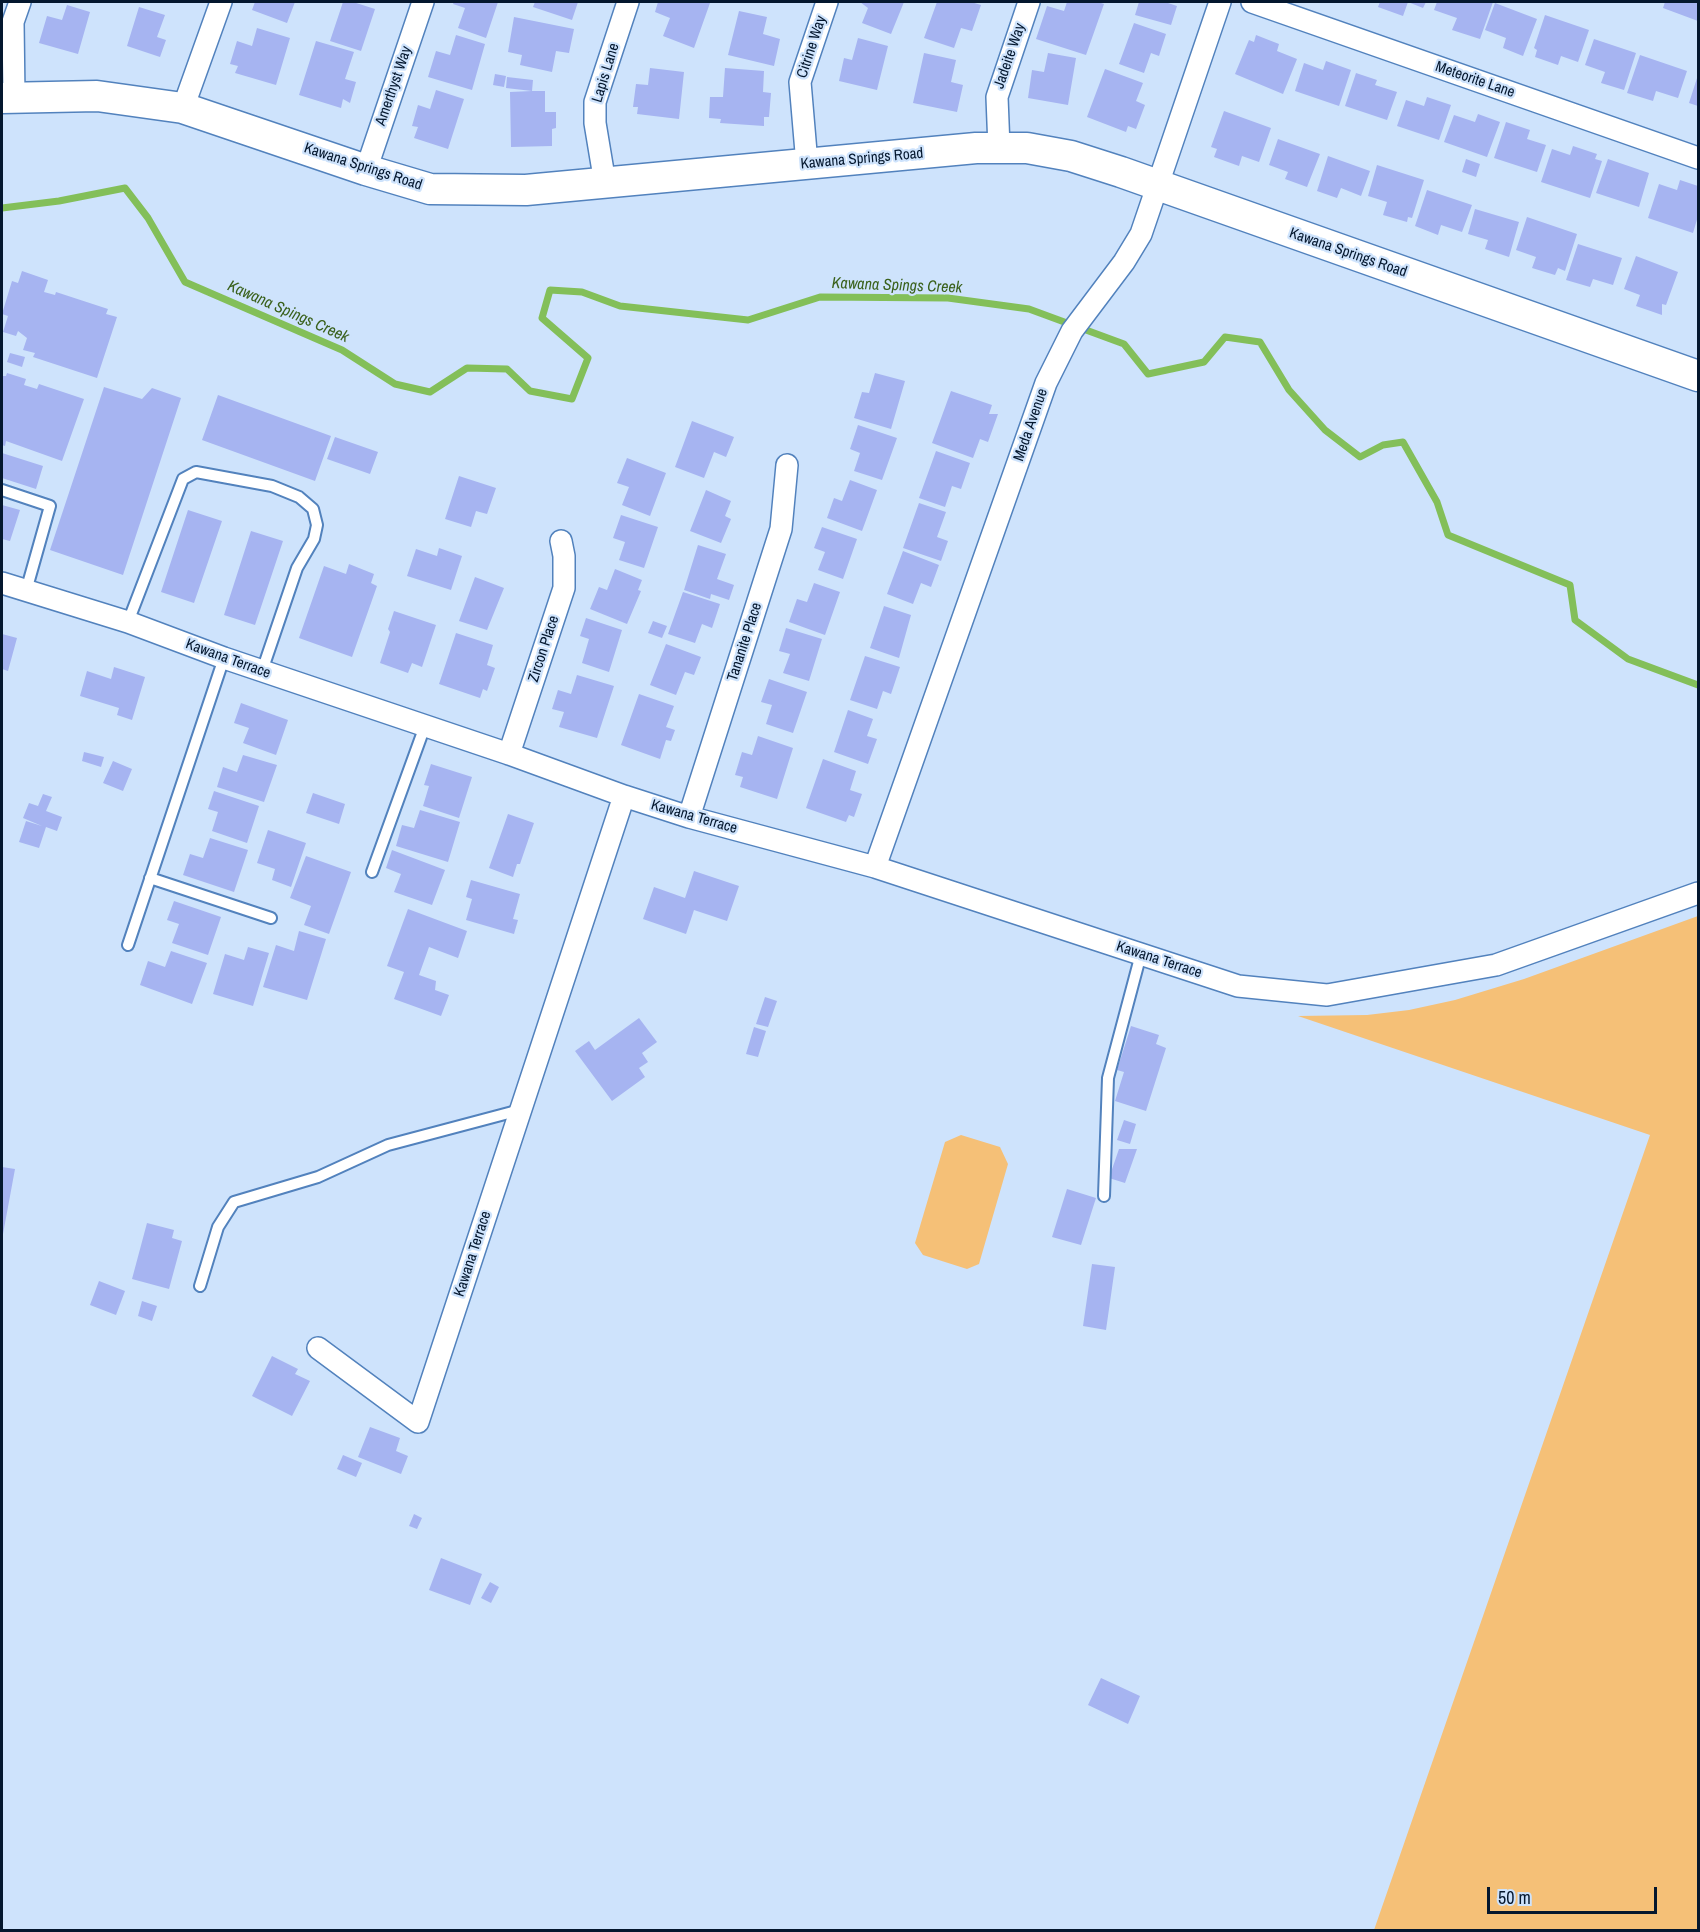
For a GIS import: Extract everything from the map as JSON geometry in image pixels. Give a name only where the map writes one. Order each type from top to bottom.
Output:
[{"type":"street","points":[[8,97],[13,22],[20,2]]},
{"type":"street","points":[[183,108],[221,2]]},
{"type":"street","name":"Amerthyst Way","points":[[366,170],[423,2]]},
{"type":"street","name":"Lapis Lane","points":[[605,183],[595,123],[595,102],[628,2]]},
{"type":"street","name":"Citrine Way","points":[[807,164],[800,82],[827,2]]},
{"type":"street","name":"Jadeite Way","points":[[999,148],[997,97],[1029,2]]},
{"type":"street","name":"Meda Avenue","points":[[875,867],[1046,383],[1072,331],[1124,262],[1141,234],[1220,2]]},
{"type":"street","name":"Meteorite Lane","points":[[1252,2],[1698,158]]},
{"type":"street","name":"Kawana Springs Road","points":[[8,97],[97,96],[183,108],[366,170],[430,189],[526,190],[976,148],[1028,148],[1071,156],[1697,372]]},
{"type":"street","name":"Tananite Place","points":[[689,817],[781,529],[787,465]]},
{"type":"street","name":"Zircon Place","points":[[509,754],[564,588],[564,556],[561,541]]},
{"type":"street","name":"Kawana Terrace","points":[[2,583],[129,622],[224,658],[509,754],[624,796],[689,817],[875,867],[1238,986],[1328,995],[1496,965],[1698,893]]},
{"type":"street","name":"Kawana Terrace","points":[[318,1348],[418,1422],[624,796]]},
{"type":"lane","points":[[129,622],[183,479],[196,472],[272,486],[299,497],[313,509],[317,525],[314,539],[297,568],[262,671]]},
{"type":"lane","points":[[2,490],[50,506],[26,591]]},
{"type":"lane","points":[[128,945],[224,658]]},
{"type":"lane","points":[[372,872],[425,726]]},
{"type":"lane","points":[[150,878],[271,918]]},
{"type":"lane","points":[[1104,1196],[1108,1078],[1142,954]]},
{"type":"lane","points":[[200,1286],[218,1227],[234,1202],[318,1177],[388,1144],[521,1110]]},
{"type":"shaded area","points":[[1698,916],[1698,1930],[1374,1930],[1650,1135],[1298,1016],[1367,1015],[1409,1010],[1455,1000],[1524,979]]},
{"type":"shaded area","points":[[961,1135],[1000,1147],[1008,1164],[979,1264],[967,1269],[923,1255],[915,1243],[945,1142]]},
{"type":"building","points":[[255,2],[295,2],[287,23],[252,10]]},
{"type":"building","points":[[343,2],[353,2],[375,9],[361,51],[330,41]]},
{"type":"building","points":[[454,2],[498,2],[486,38],[458,28],[465,8],[453,4]]},
{"type":"building","points":[[535,2],[578,2],[572,20],[533,7]]},
{"type":"building","points":[[658,2],[710,3],[694,48],[663,36],[670,18],[655,12]]},
{"type":"building","points":[[860,2],[904,2],[891,34],[862,23],[868,8]]},
{"type":"building","points":[[937,2],[971,2],[981,5],[972,31],[961,28],[954,48],[924,38]]},
{"type":"building","points":[[1067,2],[1104,4],[1086,55],[1036,39],[1047,6],[1064,11]]},
{"type":"building","points":[[1139,2],[1168,2],[1177,6],[1171,25],[1135,15]]},
{"type":"building","points":[[1380,2],[1408,2],[1403,16],[1378,7]]},
{"type":"building","points":[[1408,2],[1426,2],[1423,8]]},
{"type":"building","points":[[1437,2],[1493,2],[1480,39],[1452,30],[1457,18],[1434,10]]},
{"type":"building","points":[[1665,2],[1698,2],[1698,21],[1663,8]]},
{"type":"building","points":[[1495,3],[1537,19],[1523,56],[1503,48],[1506,38],[1485,30]]},
{"type":"building","points":[[67,5],[90,12],[78,54],[39,43],[47,16],[62,20]]},
{"type":"building","points":[[139,7],[165,15],[157,37],[166,40],[160,57],[127,46]]},
{"type":"building","points":[[739,11],[767,17],[763,34],[780,39],[774,66],[728,55]]},
{"type":"building","points":[[1545,15],[1589,30],[1578,62],[1561,56],[1558,65],[1535,57],[1537,50],[1534,48]]},
{"type":"building","points":[[514,17],[574,29],[569,53],[556,51],[552,72],[520,65],[522,55],[508,52]]},
{"type":"building","points":[[1134,23],[1166,34],[1159,56],[1151,53],[1144,73],[1119,64]]},
{"type":"building","points":[[257,28],[290,38],[276,85],[235,73],[238,66],[230,64],[237,41],[252,46]]},
{"type":"building","points":[[456,35],[485,44],[472,90],[428,77],[436,51],[450,55]]},
{"type":"building","points":[[1256,35],[1279,44],[1277,51],[1297,59],[1283,94],[1235,74],[1249,40],[1254,42]]},
{"type":"building","points":[[858,38],[888,46],[877,90],[839,81],[844,58],[852,60]]},
{"type":"building","points":[[1594,39],[1636,53],[1624,90],[1601,83],[1605,72],[1585,65]]},
{"type":"building","points":[[316,41],[354,52],[345,79],[356,82],[350,103],[343,99],[341,108],[299,95]]},
{"type":"building","points":[[924,53],[956,60],[951,82],[963,85],[957,112],[913,103]]},
{"type":"building","points":[[1048,53],[1076,58],[1068,105],[1028,98],[1032,70],[1044,72]]},
{"type":"building","points":[[1640,55],[1687,71],[1678,98],[1656,91],[1653,101],[1627,93]]},
{"type":"building","points":[[1326,61],[1351,70],[1339,106],[1295,91],[1304,63],[1323,70]]},
{"type":"building","points":[[650,68],[684,72],[679,119],[637,114],[638,107],[633,107],[636,84],[648,85]]},
{"type":"building","points":[[725,68],[764,71],[763,92],[771,93],[769,117],[764,117],[764,126],[720,123],[721,119],[709,118],[710,97],[723,97]]},
{"type":"building","points":[[1105,69],[1143,83],[1136,101],[1145,105],[1136,129],[1128,126],[1126,132],[1087,117]]},
{"type":"building","points":[[1356,73],[1377,80],[1375,85],[1397,92],[1387,120],[1345,106]]},
{"type":"building","points":[[495,74],[506,76],[504,87],[493,85]]},
{"type":"building","points":[[1698,75],[1698,106],[1689,103]]},
{"type":"building","points":[[507,77],[533,80],[532,91],[506,88]]},
{"type":"building","points":[[436,90],[464,99],[448,149],[414,138],[418,127],[412,126],[418,105],[430,109]]},
{"type":"building","points":[[545,91],[545,112],[556,112],[556,128],[552,129],[552,146],[511,147],[510,92]]},
{"type":"building","points":[[1427,97],[1451,105],[1439,140],[1397,126],[1406,100],[1424,106]]},
{"type":"building","points":[[1224,111],[1271,128],[1259,162],[1242,156],[1239,166],[1214,157],[1217,149],[1211,147]]},
{"type":"building","points":[[1478,114],[1500,122],[1487,157],[1444,142],[1454,115],[1475,122]]},
{"type":"building","points":[[1506,122],[1530,130],[1527,139],[1546,145],[1537,172],[1494,158]]},
{"type":"building","points":[[1278,139],[1320,154],[1307,187],[1285,179],[1288,172],[1269,165]]},
{"type":"building","points":[[1573,146],[1597,154],[1595,159],[1602,161],[1590,198],[1541,182],[1552,149],[1570,155]]},
{"type":"building","points":[[1328,156],[1370,171],[1361,196],[1341,188],[1337,198],[1317,191]]},
{"type":"building","points":[[1466,159],[1480,164],[1476,177],[1462,172]]},
{"type":"building","points":[[1608,159],[1649,173],[1639,207],[1596,193]]},
{"type":"building","points":[[1377,165],[1424,180],[1412,218],[1408,217],[1407,222],[1383,215],[1387,202],[1368,196]]},
{"type":"building","points":[[1680,180],[1698,186],[1698,216],[1693,233],[1648,218],[1659,184],[1677,190]]},
{"type":"building","points":[[1427,190],[1472,205],[1462,232],[1441,225],[1438,235],[1415,226]]},
{"type":"building","points":[[1475,209],[1519,222],[1509,257],[1485,249],[1488,240],[1468,234]]},
{"type":"building","points":[[1527,217],[1577,234],[1565,271],[1558,268],[1555,275],[1532,268],[1536,257],[1516,250]]},
{"type":"building","points":[[1578,244],[1622,258],[1613,285],[1593,279],[1590,287],[1566,280]]},
{"type":"building","points":[[1636,256],[1678,272],[1666,305],[1662,304],[1662,315],[1636,306],[1640,295],[1624,289]]},
{"type":"building","points":[[22,271],[48,280],[44,292],[55,295],[56,292],[108,309],[106,314],[117,317],[97,378],[33,357],[35,353],[23,350],[27,338],[18,331],[16,336],[3,332],[8,316],[2,314],[12,281],[18,283]]},
{"type":"building","points":[[10,353],[25,357],[22,367],[7,362]]},
{"type":"building","points":[[7,373],[26,379],[24,385],[37,389],[39,384],[84,399],[62,461],[6,441],[5,446],[2,445],[2,376],[6,376]]},
{"type":"building","points":[[875,373],[905,381],[891,429],[854,418],[862,392],[869,393]]},
{"type":"building","points":[[104,387],[142,399],[152,388],[181,398],[123,575],[50,550]]},
{"type":"building","points":[[951,391],[992,405],[989,414],[998,414],[988,442],[980,439],[973,458],[932,443]]},
{"type":"building","points":[[218,395],[331,436],[315,481],[202,440]]},
{"type":"building","points":[[692,421],[734,437],[726,457],[714,452],[704,478],[675,467]]},
{"type":"building","points":[[858,425],[897,438],[882,480],[854,471],[860,453],[850,449]]},
{"type":"building","points":[[335,437],[378,452],[370,474],[327,459]]},
{"type":"building","points":[[936,451],[970,463],[961,489],[952,486],[945,507],[919,498]]},
{"type":"building","points":[[2,453],[43,466],[36,489],[2,478]]},
{"type":"building","points":[[627,458],[666,473],[650,516],[622,505],[629,487],[617,483]]},
{"type":"building","points":[[459,476],[496,488],[487,514],[476,511],[471,527],[445,519]]},
{"type":"building","points":[[850,480],[877,490],[862,531],[827,518],[834,498],[842,501]]},
{"type":"building","points":[[706,490],[731,501],[725,516],[731,519],[721,543],[690,531]]},
{"type":"building","points":[[919,503],[946,512],[937,537],[948,541],[941,561],[903,548]]},
{"type":"building","points":[[2,505],[20,510],[10,541],[2,539]]},
{"type":"building","points":[[188,510],[222,521],[194,603],[161,592]]},
{"type":"building","points":[[621,515],[658,527],[644,568],[619,560],[625,542],[613,538]]},
{"type":"building","points":[[822,527],[857,539],[843,579],[818,570],[825,552],[814,548]]},
{"type":"building","points":[[251,531],[283,541],[255,625],[224,615]]},
{"type":"building","points":[[698,545],[726,554],[717,579],[734,585],[729,600],[711,594],[710,599],[684,590]]},
{"type":"building","points":[[439,548],[462,556],[451,590],[407,576],[416,549],[437,556]]},
{"type":"building","points":[[903,551],[939,565],[931,587],[921,583],[913,604],[887,594]]},
{"type":"building","points":[[349,564],[374,574],[371,583],[377,586],[352,657],[299,638],[324,566],[346,574]]},
{"type":"building","points":[[615,569],[642,580],[638,590],[641,591],[627,624],[590,609],[599,587],[607,590]]},
{"type":"building","points":[[475,577],[504,588],[487,630],[459,621]]},
{"type":"building","points":[[814,583],[840,592],[825,635],[789,622],[797,599],[807,602]]},
{"type":"building","points":[[683,592],[720,604],[712,628],[702,624],[695,643],[668,634]]},
{"type":"building","points":[[884,606],[911,615],[899,658],[870,648]]},
{"type":"building","points":[[394,611],[436,625],[422,667],[412,663],[408,673],[380,663]]},
{"type":"building","points":[[586,618],[622,630],[609,672],[582,663],[589,639],[580,636]]},
{"type":"building","points":[[653,621],[667,626],[662,638],[648,633]]},
{"type":"building","points":[[786,628],[822,639],[809,681],[783,673],[790,654],[779,651]]},
{"type":"building","points":[[456,633],[493,645],[487,665],[495,668],[487,691],[483,689],[480,698],[439,684]]},
{"type":"building","points":[[2,634],[17,638],[8,671],[2,669]]},
{"type":"building","points":[[666,644],[701,657],[694,675],[685,672],[676,695],[650,685]]},
{"type":"building","points":[[865,656],[900,667],[891,694],[883,691],[877,709],[850,700]]},
{"type":"building","points":[[114,667],[145,677],[132,720],[117,715],[119,708],[80,696],[87,671],[111,679]]},
{"type":"building","points":[[577,675],[614,686],[597,738],[559,727],[564,712],[552,709],[558,690],[571,694]]},
{"type":"building","points":[[769,679],[807,692],[793,733],[766,724],[772,705],[761,702]]},
{"type":"building","points":[[639,694],[674,706],[666,727],[675,730],[671,741],[666,740],[660,759],[621,745]]},
{"type":"building","points":[[241,703],[288,720],[276,755],[243,743],[249,728],[234,723]]},
{"type":"building","points":[[848,710],[873,719],[867,736],[877,739],[868,764],[834,752]]},
{"type":"building","points":[[758,736],[793,748],[777,799],[740,787],[743,777],[735,775],[742,752],[752,755]]},
{"type":"building","points":[[84,752],[104,757],[101,767],[82,761]]},
{"type":"building","points":[[243,755],[277,765],[264,802],[217,787],[223,767],[237,772]]},
{"type":"building","points":[[823,759],[856,771],[850,790],[862,794],[854,817],[849,815],[846,822],[806,808]]},
{"type":"building","points":[[113,761],[132,769],[123,791],[103,783]]},
{"type":"building","points":[[431,764],[472,777],[459,818],[423,806],[429,786],[424,785]]},
{"type":"building","points":[[214,791],[259,806],[247,843],[212,831],[218,812],[208,809]]},
{"type":"building","points":[[313,793],[345,804],[339,824],[306,813]]},
{"type":"building","points":[[43,794],[52,797],[46,811],[62,817],[57,831],[46,827],[39,848],[19,842],[26,821],[42,826],[23,818],[29,803],[38,806]]},
{"type":"building","points":[[420,810],[460,822],[448,862],[396,846],[402,825],[414,828]]},
{"type":"building","points":[[508,814],[534,823],[520,864],[517,864],[513,877],[489,868]]},
{"type":"building","points":[[268,830],[306,843],[291,887],[272,880],[275,869],[257,863]]},
{"type":"building","points":[[210,838],[248,850],[234,892],[183,875],[190,854],[203,858]]},
{"type":"building","points":[[392,850],[445,870],[432,905],[394,892],[401,874],[386,868]]},
{"type":"building","points":[[306,856],[351,872],[329,934],[304,925],[311,906],[290,898]]},
{"type":"building","points":[[694,871],[739,886],[727,921],[694,910],[686,934],[643,919],[654,887],[685,898]]},
{"type":"building","points":[[471,880],[520,894],[513,919],[518,920],[514,934],[466,920],[472,899],[466,897]]},
{"type":"building","points":[[174,901],[221,917],[208,955],[172,943],[179,924],[167,920]]},
{"type":"building","points":[[408,909],[467,931],[458,958],[429,947],[419,975],[436,981],[435,990],[449,995],[441,1016],[394,999],[404,972],[387,966]]},
{"type":"building","points":[[299,931],[326,939],[307,1000],[263,987],[276,945],[294,951]]},
{"type":"building","points":[[248,947],[269,953],[253,1006],[213,994],[225,954],[244,960]]},
{"type":"building","points":[[171,951],[207,963],[192,1004],[140,985],[148,961],[165,967]]},
{"type":"building","points":[[765,997],[777,1001],[768,1027],[756,1024]]},
{"type":"building","points":[[639,1018],[657,1042],[642,1053],[648,1062],[639,1068],[645,1077],[612,1101],[575,1051],[589,1041],[595,1050]]},
{"type":"building","points":[[1131,1026],[1159,1035],[1156,1044],[1166,1048],[1146,1111],[1115,1101],[1124,1072],[1117,1070]]},
{"type":"building","points":[[754,1027],[766,1031],[758,1057],[746,1054]]},
{"type":"building","points":[[1124,1120],[1136,1124],[1130,1144],[1117,1140]]},
{"type":"building","points":[[1119,1149],[1137,1149],[1125,1183],[1109,1178]]},
{"type":"building","points":[[2,1167],[15,1169],[3,1234],[2,1233]]},
{"type":"building","points":[[1067,1189],[1096,1198],[1081,1245],[1052,1237]]},
{"type":"building","points":[[147,1223],[174,1230],[172,1238],[182,1241],[169,1289],[132,1279]]},
{"type":"building","points":[[1092,1264],[1115,1267],[1106,1330],[1083,1326]]},
{"type":"building","points":[[99,1281],[125,1291],[116,1315],[90,1305]]},
{"type":"building","points":[[142,1301],[157,1306],[152,1321],[138,1316]]},
{"type":"building","points":[[272,1356],[298,1369],[295,1374],[310,1381],[292,1416],[252,1396]]},
{"type":"building","points":[[370,1427],[400,1438],[396,1451],[408,1456],[401,1474],[358,1457]]},
{"type":"building","points":[[343,1455],[362,1463],[356,1477],[337,1469]]},
{"type":"building","points":[[414,1514],[422,1518],[417,1529],[409,1526]]},
{"type":"building","points":[[441,1558],[482,1574],[470,1605],[429,1590]]},
{"type":"building","points":[[490,1582],[499,1587],[491,1603],[481,1598]]},
{"type":"building","points":[[1101,1678],[1140,1696],[1128,1724],[1088,1705]]},
{"type":"waterway","name":"Kawana Spings Creek","points":[[2,208],[59,201],[125,188],[148,218],[185,282],[342,350],[395,384],[430,392],[467,368],[507,369],[530,391],[572,399],[588,358],[542,318],[550,290],[582,292],[620,306],[748,320],[820,297],[948,298],[1029,309],[1124,344],[1148,374],[1204,362],[1225,337],[1260,342],[1289,390],[1325,430],[1360,457],[1383,445],[1403,442],[1437,502],[1448,535],[1570,585],[1575,620],[1628,659],[1698,685]]}]
